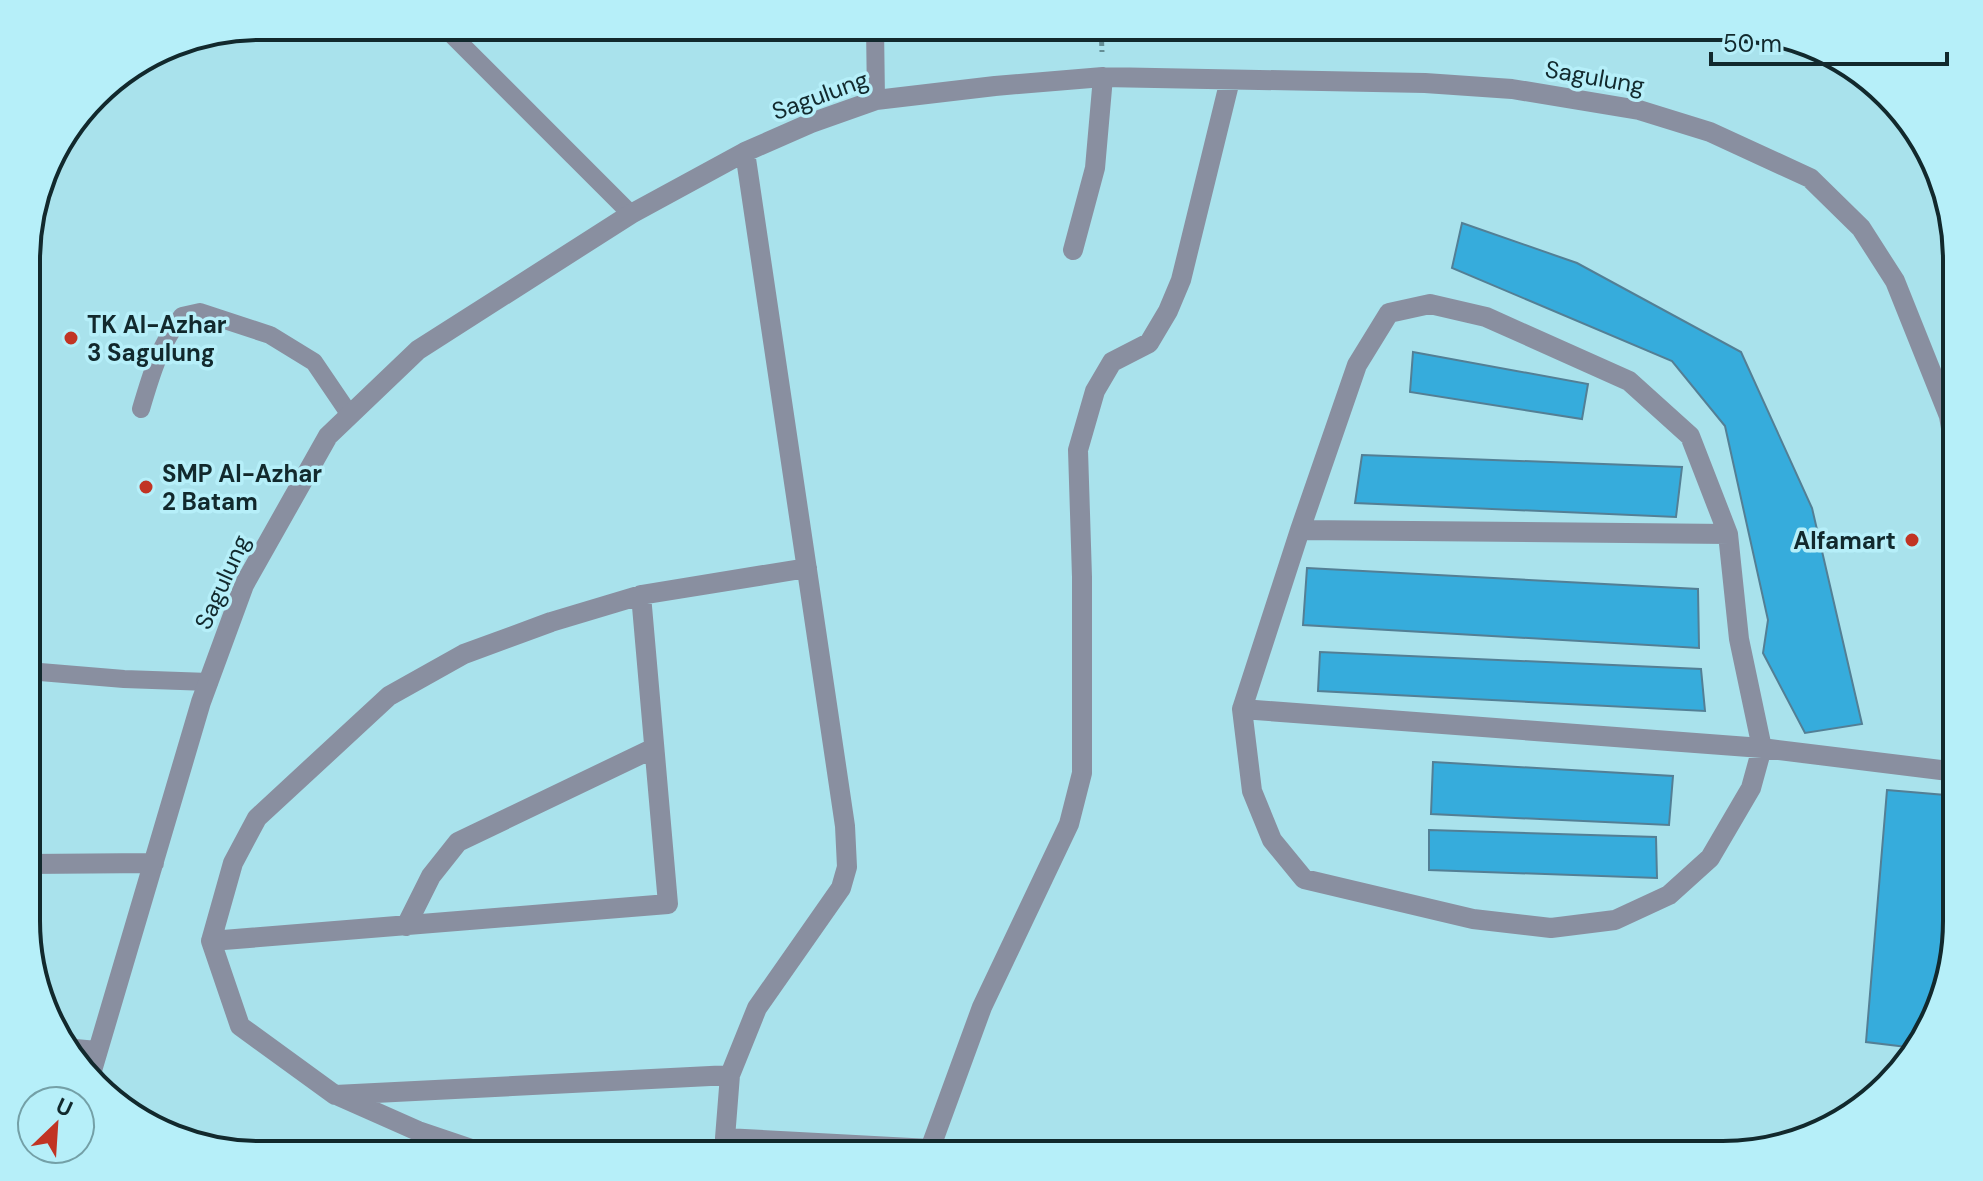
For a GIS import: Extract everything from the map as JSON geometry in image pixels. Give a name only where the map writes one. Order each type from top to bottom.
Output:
[{"type":"street","name":"Sagulung","points":[[94,1064],[201,702],[244,585],[328,436],[418,350],[631,214],[745,152],[811,123],[876,100],[1103,77],[1425,83],[1512,89],[1639,110],[1710,132],[1810,178],[1861,228],[1895,281],[1943,395]]},
{"type":"street","points":[[1073,250],[1095,168],[1103,77]]},
{"type":"street","points":[[934,1141],[982,1007],[1069,824],[1082,773],[1078,450],[1095,391],[1112,362],[1149,343],[1168,311],[1181,280],[1230,80]]},
{"type":"street","points":[[727,1141],[730,1075],[757,1008],[841,888],[847,867],[845,826],[745,152]]},
{"type":"street","points":[[1430,304],[1486,317],[1629,381],[1690,436],[1728,534],[1739,639],[1762,748],[1751,788],[1710,858],[1669,895],[1615,920],[1551,928],[1473,919],[1304,879],[1272,840],[1252,791],[1242,709],[1357,365],[1389,313],[1430,304]]},
{"type":"street","points":[[1300,530],[1728,534]]},
{"type":"street","points":[[448,1141],[335,1095],[240,1026],[211,941],[233,863],[257,818],[389,696],[464,654],[551,622],[641,595],[807,568]]},
{"type":"street","points":[[211,941],[668,904],[641,595]]},
{"type":"street","points":[[1242,709],[1762,748],[1943,770]]},
{"type":"street","points":[[406,926],[431,876],[458,842],[654,748]]},
{"type":"street","points":[[40,864],[154,863]]},
{"type":"street","points":[[82,1050],[97,1051]]},
{"type":"street","points":[[335,1095],[730,1075]]},
{"type":"lane","points":[[457,40],[631,214]]},
{"type":"lane","points":[[875,40],[876,100]]},
{"type":"lane","points":[[141,409],[157,356],[170,331],[182,316],[200,312],[270,335],[314,362],[350,415]]},
{"type":"lane","points":[[40,672],[209,682]]},
{"type":"building","points":[[1462,223],[1577,263],[1741,352],[1812,508],[1862,724],[1805,733],[1763,653],[1768,620],[1725,426],[1672,361],[1452,268]]},
{"type":"building","points":[[1413,352],[1588,384],[1582,419],[1410,392]]},
{"type":"building","points":[[1362,455],[1682,467],[1676,517],[1355,503]]},
{"type":"building","points":[[1307,568],[1698,589],[1699,648],[1303,625]]},
{"type":"building","points":[[1320,652],[1701,669],[1705,711],[1318,691]]},
{"type":"building","points":[[1433,762],[1673,776],[1669,825],[1431,814]]},
{"type":"building","points":[[1887,790],[1943,795],[1943,935],[1931,992],[1903,1046],[1866,1042]]},
{"type":"building","points":[[1429,830],[1656,837],[1657,878],[1429,870]]},
{"type":"place","name":"TK Al-Azhar 3 Sagulung","points":[[71,338]]},
{"type":"place","name":"SMP Al-Azhar 2 Batam","points":[[146,487]]},
{"type":"place","name":"Alfamart","points":[[1912,540]]}]
